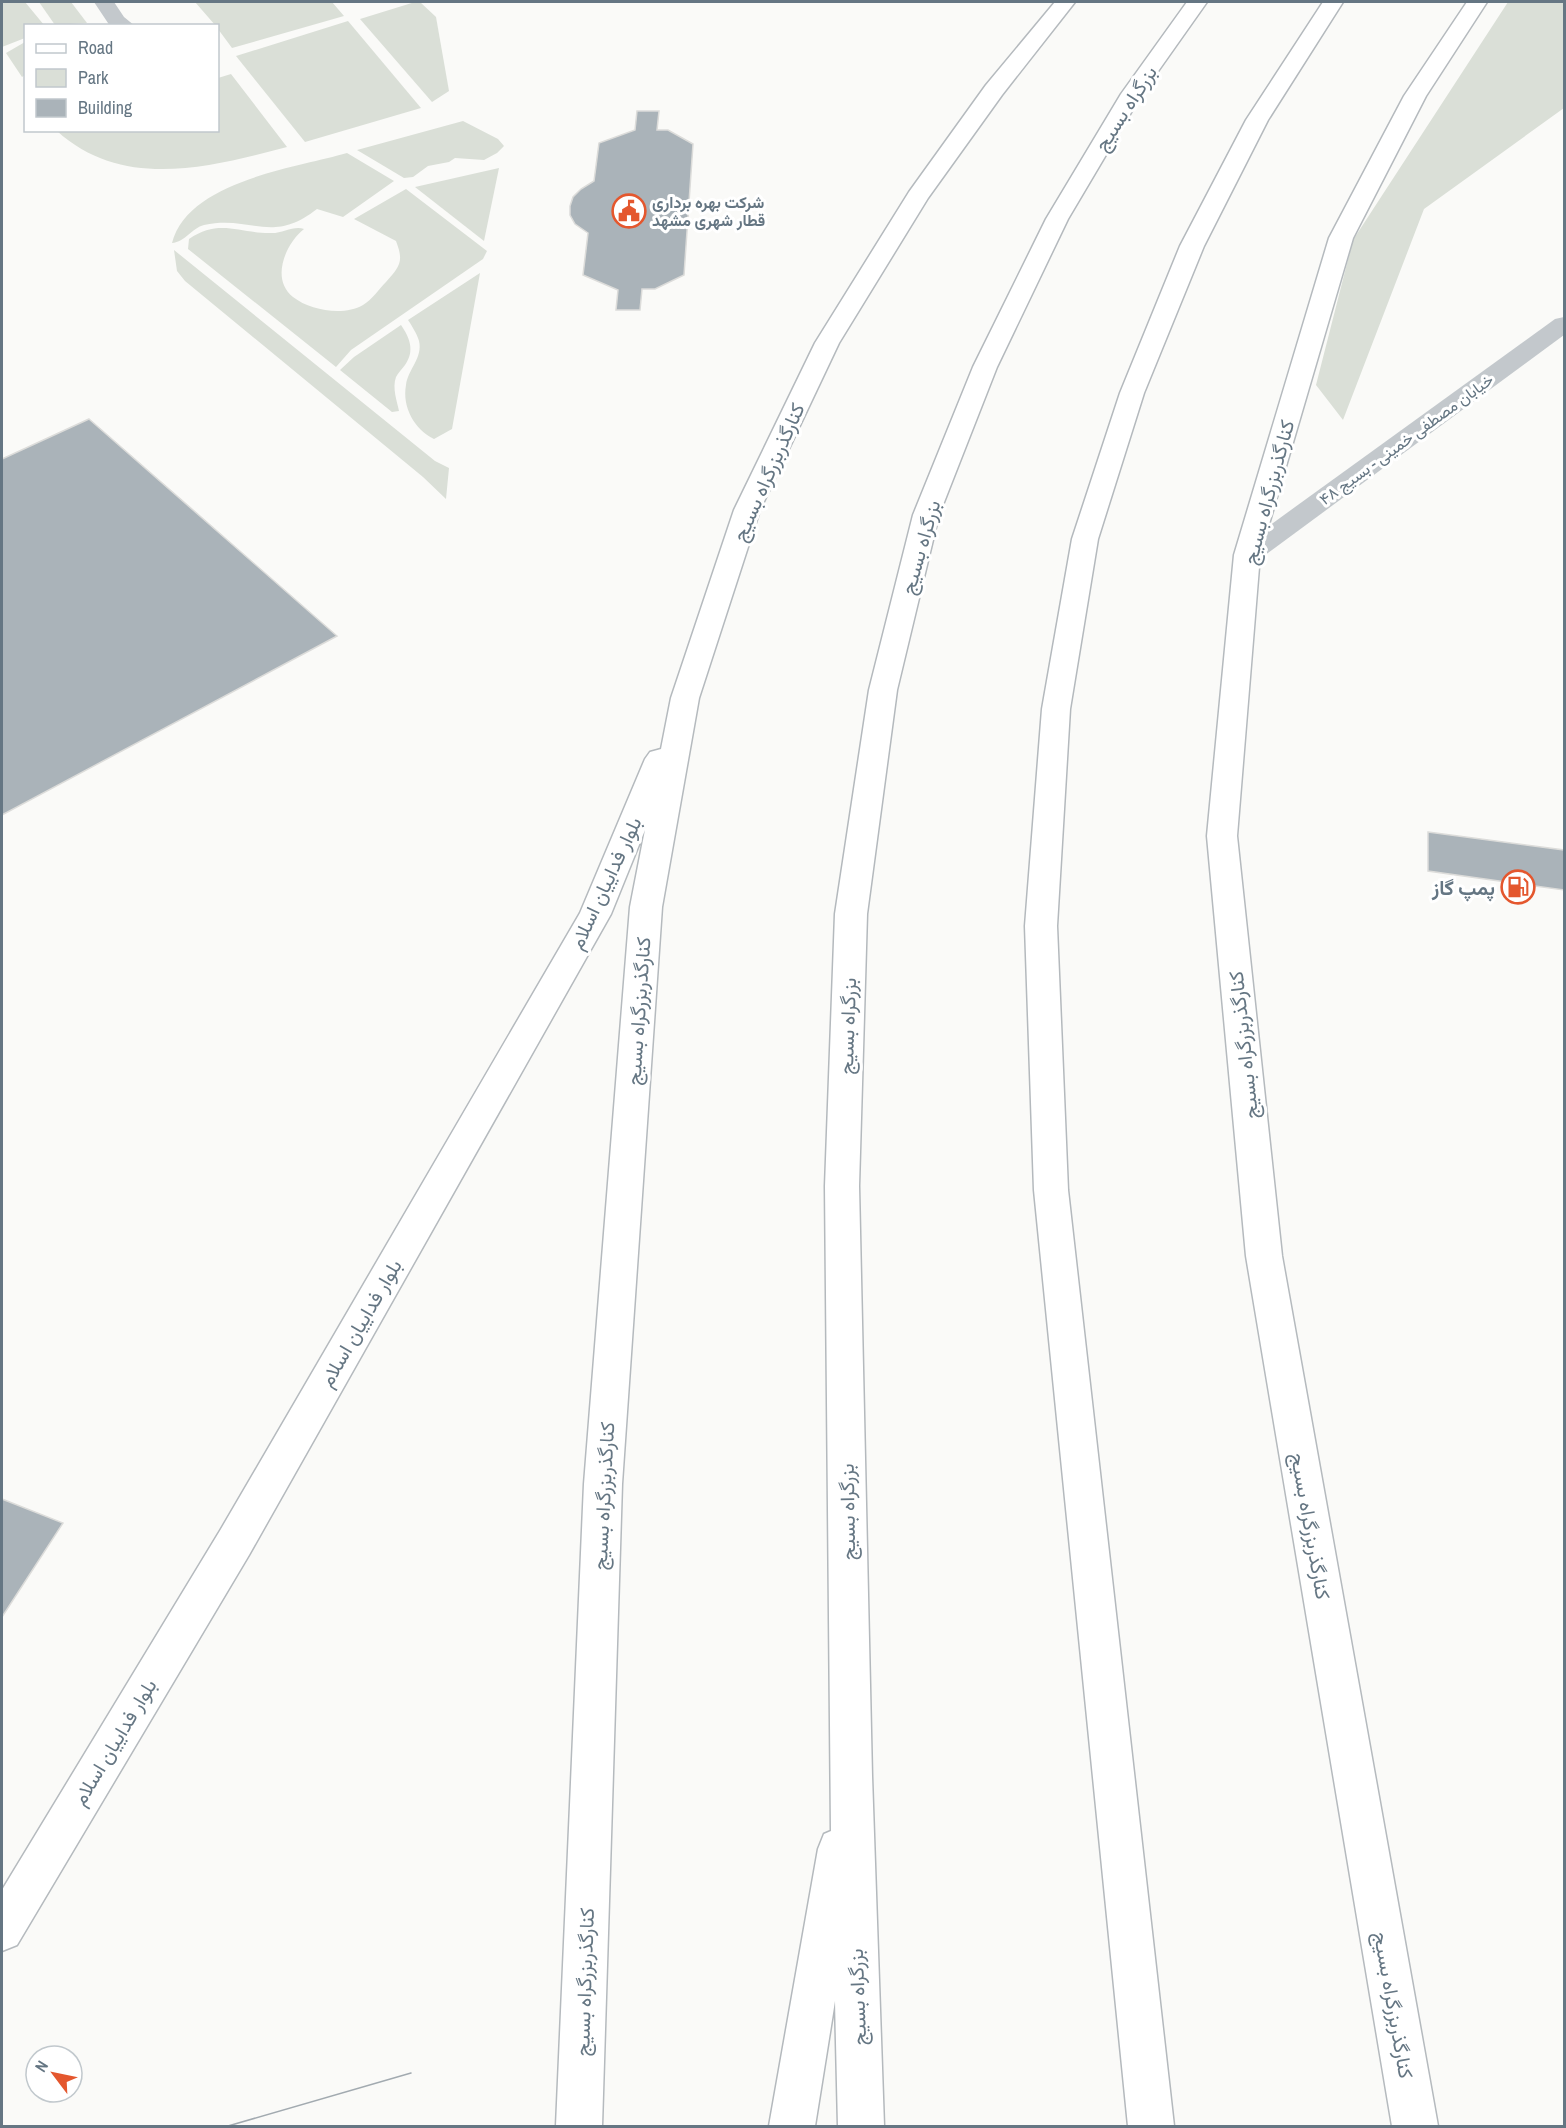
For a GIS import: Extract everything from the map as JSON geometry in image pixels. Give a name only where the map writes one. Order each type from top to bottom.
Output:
[{"type":"main road","name":"بزرگراه بسیج","points":[[861,2127],[851,1776],[842,1186],[851,914],[883,690],[927,515],[985,366],[1057,219],[1132,94],[1197,2]]},
{"type":"main road","points":[[1151,2127],[1051,1190],[1041,926],[1056,709],[1085,539],[1132,393],[1192,246],[1257,120],[1333,2]]},
{"type":"main road","name":"کنارگذربزرگراه بسیج","points":[[1415,2127],[1264,1256],[1222,836],[1247,555],[1341,238],[1415,96],[1477,2]]},
{"type":"main road","name":"کنارگذربزرگراه بسیج","points":[[579,2127],[603,1484],[609,1402],[646,906],[685,698],[747,510],[827,343],[917,197],[1055,7]]},
{"type":"main road","name":"بلوار فداییان اسلام","points":[[2,1930],[235,1542],[595,914],[685,698]]},
{"type":"main road","points":[[792,2127],[851,1776]]},
{"type":"street","points":[[104,2],[121,24]]},
{"type":"street","name":"خیابان مصطفی خمینی - بسیج ۴۸","points":[[1247,555],[1564,324]]},
{"type":"green space","points":[[2,2],[25,2],[43,24],[24,24],[24,38],[2,47]]},
{"type":"green space","points":[[39,2],[71,2],[87,23],[71,24],[54,24]]},
{"type":"green space","points":[[195,2],[332,2],[344,16],[232,48],[219,30],[219,24],[214,24]]},
{"type":"green space","points":[[420,2],[436,17],[449,91],[432,102],[360,19]]},
{"type":"green space","points":[[1508,2],[1564,2],[1564,108],[1424,209],[1343,420],[1316,385],[1353,240]]},
{"type":"green space","points":[[348,21],[421,108],[305,142],[236,56]]},
{"type":"green space","points":[[24,43],[24,76],[22,77],[6,53]]},
{"type":"green space","points":[[231,74],[287,147],[198,167],[138,168],[110,162],[83,150],[58,132],[219,132],[219,78]]},
{"type":"green space","points":[[463,121],[498,139],[504,146],[484,160],[455,158],[449,162],[428,166],[413,177],[404,178],[357,150]]},
{"type":"green space","points":[[347,153],[394,181],[343,217],[317,209],[301,220],[274,227],[235,223],[204,225],[172,243],[182,222],[199,205],[221,191],[246,180]]},
{"type":"green space","points":[[499,168],[484,241],[415,187]]},
{"type":"green space","points":[[406,189],[487,251],[483,259],[351,350],[336,367],[188,249],[189,239],[210,229],[230,228],[272,233],[297,228],[304,229],[291,243],[283,262],[282,281],[286,289],[300,302],[318,309],[337,311],[355,308],[366,303],[395,272],[400,254],[396,241],[354,219]]},
{"type":"green space","points":[[174,250],[435,461],[449,468],[446,499],[423,477],[185,281],[177,271]]},
{"type":"green space","points":[[480,273],[452,429],[434,439],[415,423],[406,401],[407,379],[420,347],[408,320]]},
{"type":"green space","points":[[401,325],[409,340],[411,350],[394,386],[399,411],[392,412],[340,370],[354,357]]},
{"type":"building","name":"شرکت بهره برداری قطار شهری مشهد","points":[[637,111],[659,111],[657,130],[668,130],[693,144],[684,275],[655,289],[642,289],[640,310],[616,310],[618,290],[583,275],[588,233],[575,224],[570,215],[570,206],[573,197],[594,181],[599,143],[635,130]]},
{"type":"building","points":[[89,419],[337,636],[2,815],[2,459]]},
{"type":"building","points":[[1428,832],[1564,850],[1564,890],[1428,871]]},
{"type":"building","points":[[2,1499],[63,1523],[2,1617]]},
{"type":"tram line","points":[[228,2126],[411,2073]]},
{"type":"place","name":"شرکت بهره برداری قطار شهری مشهد","points":[[629,211]]},
{"type":"place","name":"پمپ گاز","points":[[1518,887]]}]
